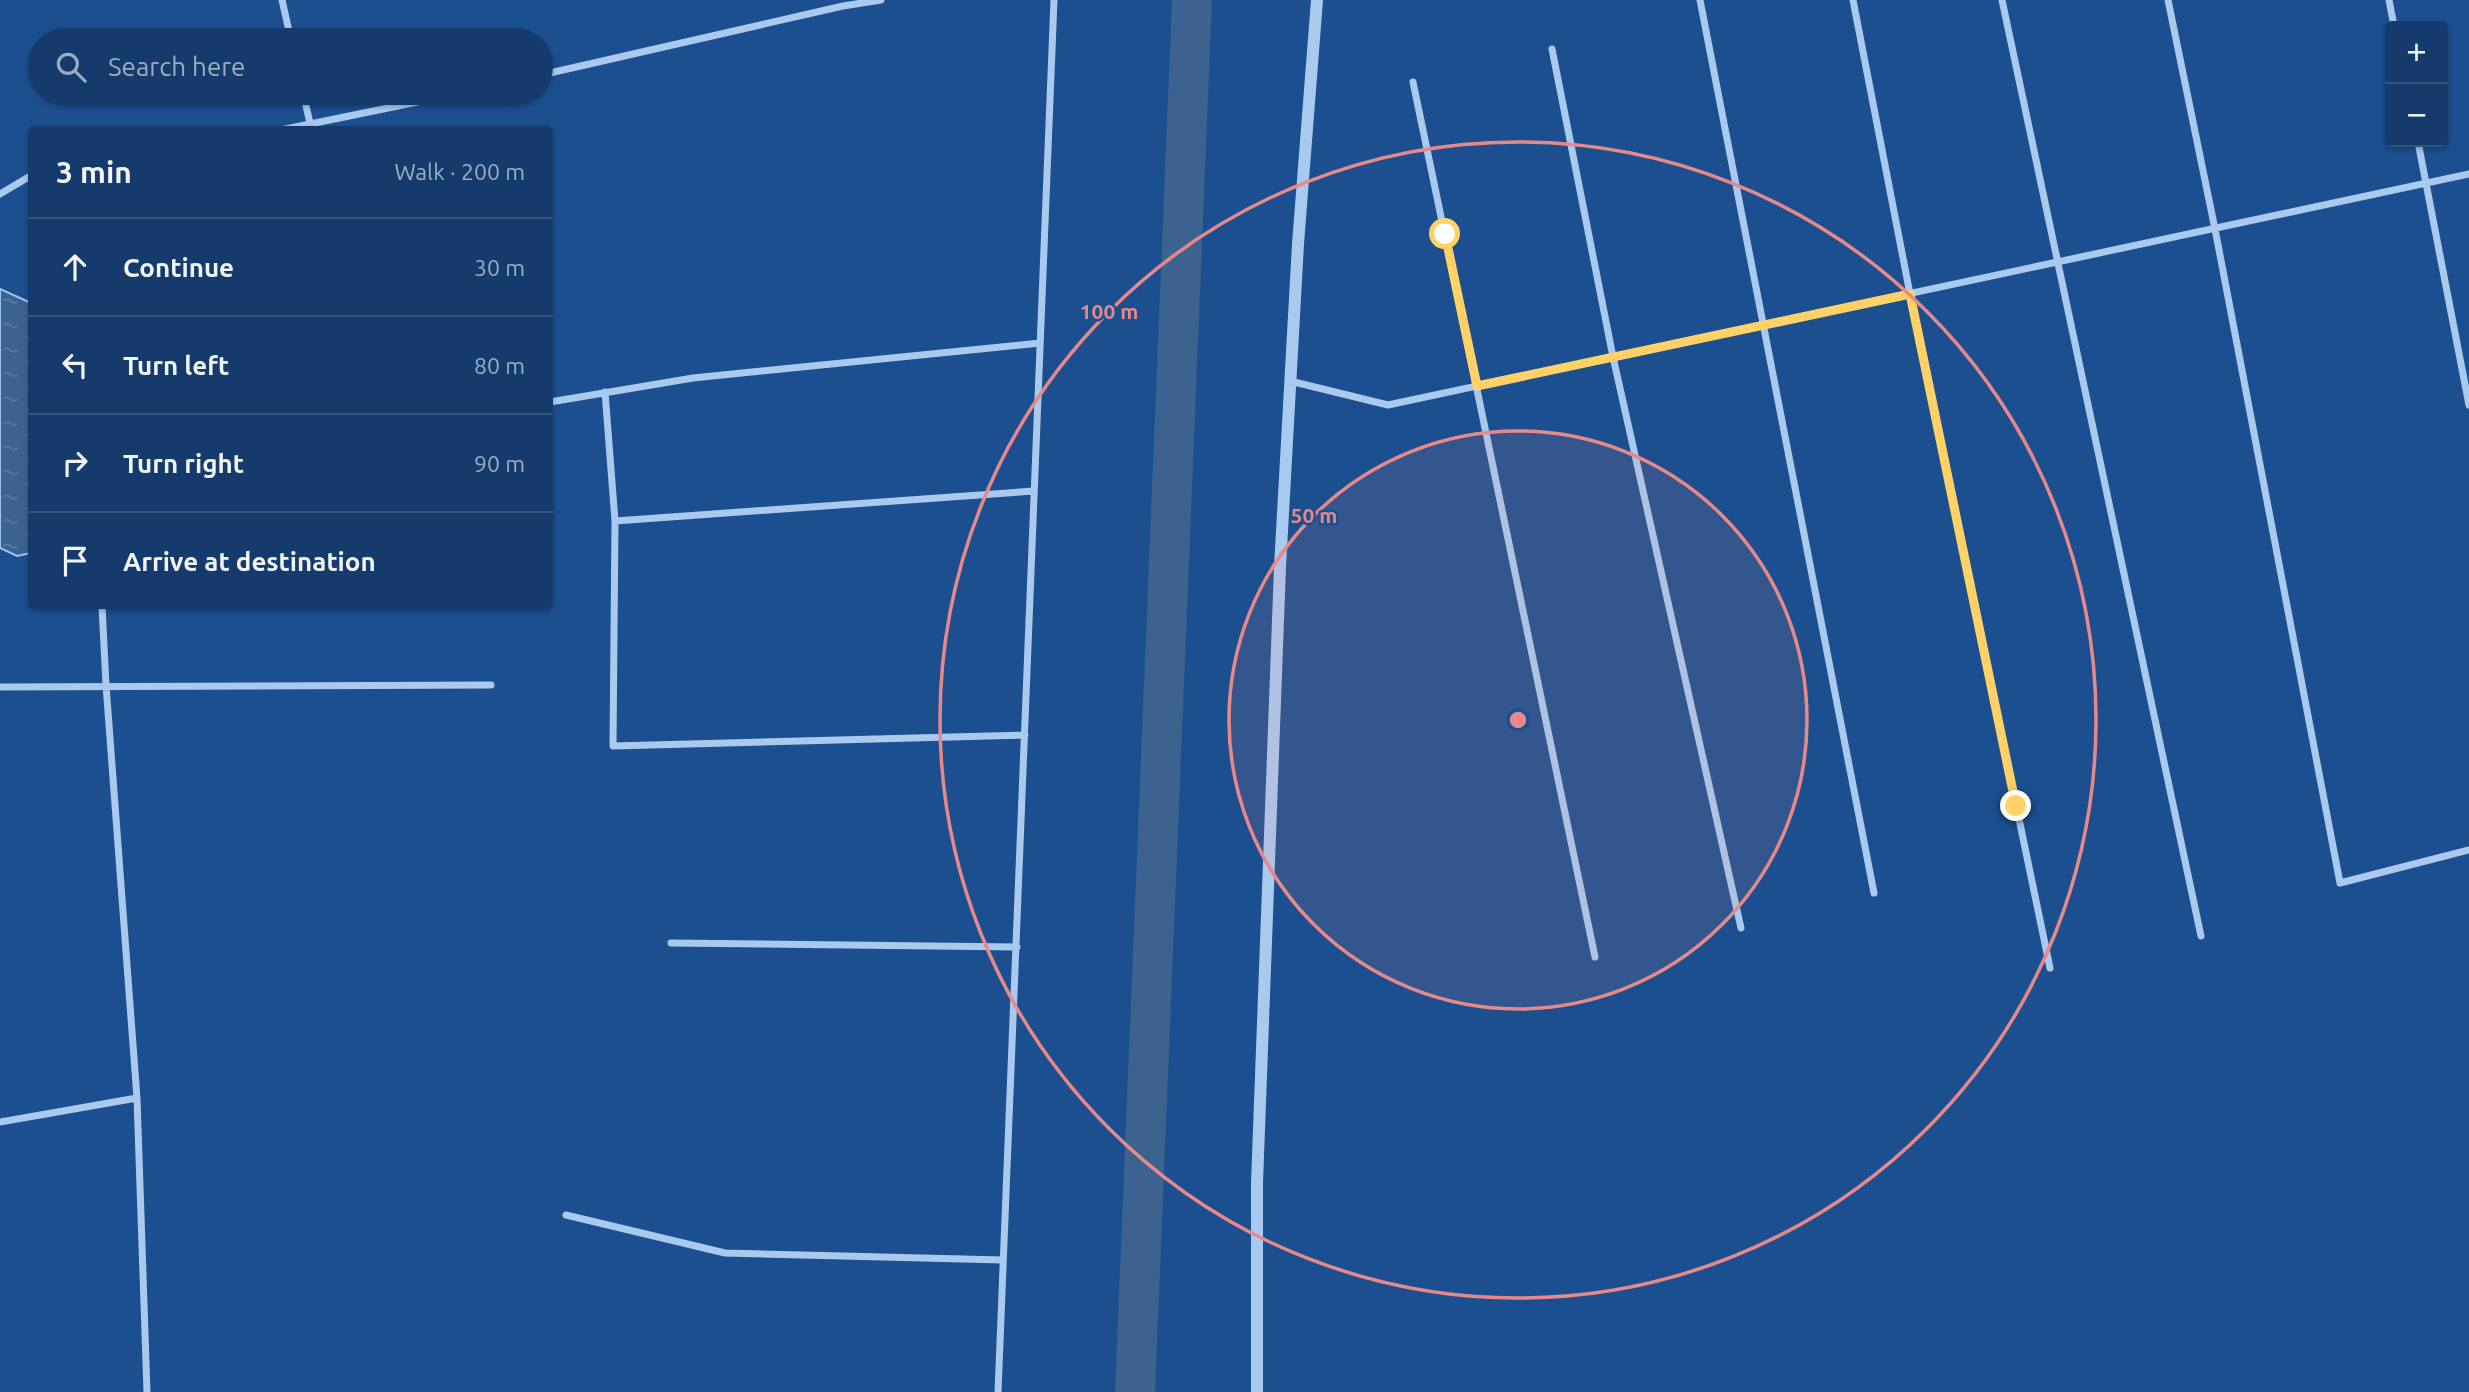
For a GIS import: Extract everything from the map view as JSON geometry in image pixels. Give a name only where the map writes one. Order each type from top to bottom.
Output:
[{"type":"street","points":[[282,0],[288,28]]},
{"type":"street","points":[[553,72],[843,6],[881,0]]},
{"type":"street","points":[[998,1392],[1054,0]]},
{"type":"street","points":[[1257,1392],[1257,1183],[1280,567],[1298,244],[1317,0]]},
{"type":"street","points":[[1700,0],[1874,893]]},
{"type":"street","points":[[1853,0],[1910,294],[2050,968]]},
{"type":"street","points":[[2002,0],[2202,936]]},
{"type":"street","points":[[2168,0],[2215,229],[2340,883],[2469,850]]},
{"type":"street","points":[[2389,0],[2393,21]]},
{"type":"street","points":[[1552,48],[1612,357],[1741,928]]},
{"type":"street","points":[[1413,82],[1595,957]]},
{"type":"street","points":[[306,105],[310,123]]},
{"type":"street","points":[[298,126],[401,105]]},
{"type":"street","points":[[2419,147],[2469,405]]},
{"type":"street","points":[[1290,380],[1388,405],[2469,174]]},
{"type":"street","points":[[0,194],[28,178]]},
{"type":"street","points":[[553,401],[693,378],[1040,343]]},
{"type":"street","points":[[605,392],[615,521],[613,746],[1025,735]]},
{"type":"street","points":[[615,521],[1034,491]]},
{"type":"street","points":[[102,609],[137,1098],[148,1392]]},
{"type":"street","points":[[0,687],[491,685]]},
{"type":"street","points":[[671,943],[1017,947]]},
{"type":"street","points":[[0,1122],[137,1098]]},
{"type":"street","points":[[566,1215],[725,1253],[1003,1260]]},
{"type":"water","points":[[0,289],[28,302],[28,554],[17,556],[0,548]]},
{"type":"waterway","points":[[1135,1392],[1192,0]]},
{"type":"route","points":[[1445,234],[1477,386],[1910,294],[2016,806]]}]
